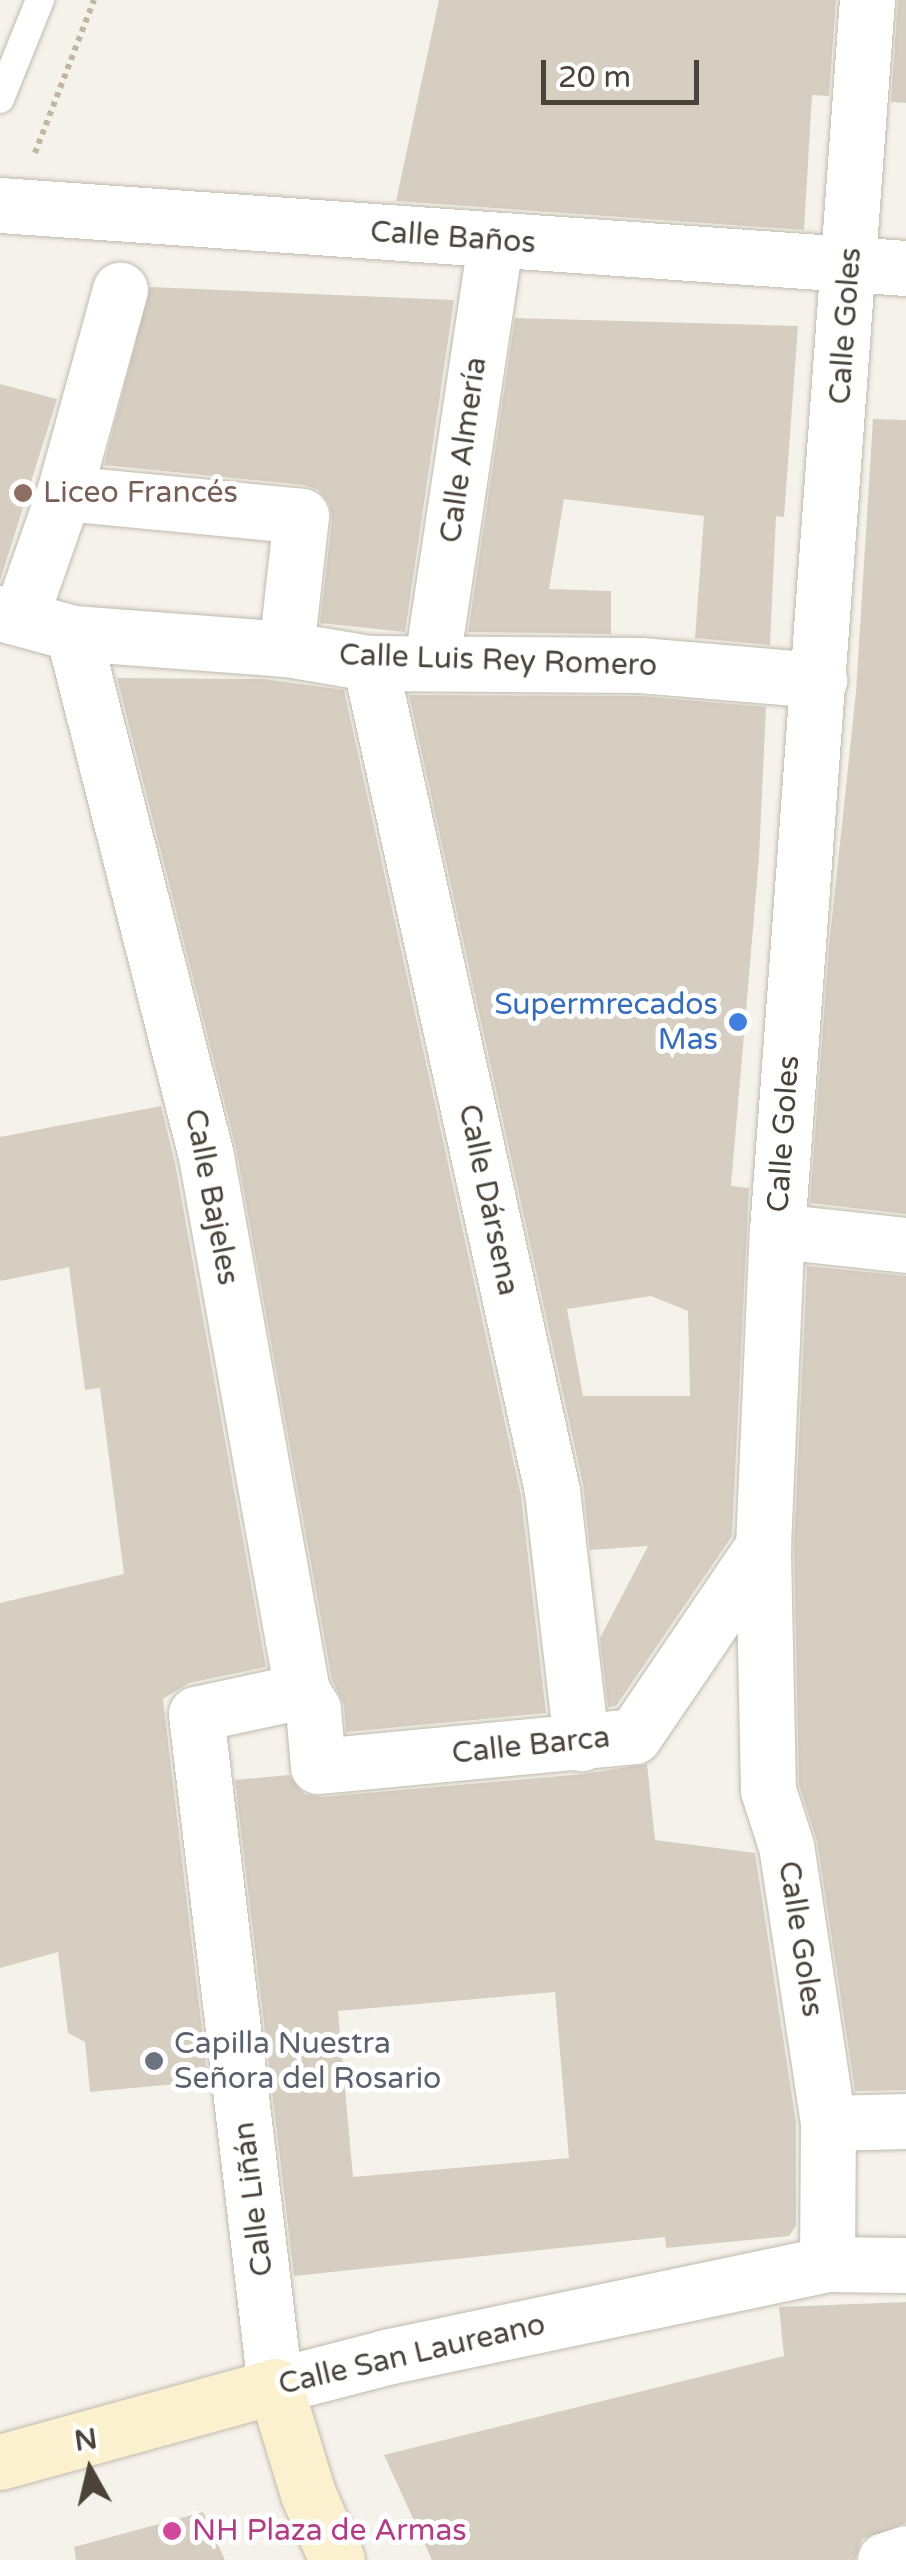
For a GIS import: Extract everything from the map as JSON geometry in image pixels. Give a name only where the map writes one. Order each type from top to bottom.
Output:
[{"type":"main road","name":"Calle San Laureano","points":[[0,2462],[276,2386]]},
{"type":"main road","points":[[276,2386],[308,2494],[337,2560]]},
{"type":"street","name":"Calle Goles","points":[[827,2264],[828,2123],[786,1846],[768,1790],[763,1546],[777,1231],[868,0]]},
{"type":"street","name":"Calle Baños","points":[[7,206],[906,268]]},
{"type":"street","name":"Calle Almería","points":[[432,660],[495,240]]},
{"type":"street","points":[[10,614],[64,493],[120,290]]},
{"type":"street","points":[[64,493],[300,516],[286,649]]},
{"type":"street","name":"Calle Luis Rey Romero","points":[[10,614],[73,632],[286,649],[370,662],[640,665],[819,680]]},
{"type":"street","name":"Calle Bajeles","points":[[73,632],[206,1156],[302,1691],[313,1708],[318,1766]]},
{"type":"street","name":"Calle Dársena","points":[[370,662],[552,1491],[581,1742]]},
{"type":"street","points":[[777,1231],[906,1245]]},
{"type":"street","name":"Calle Barca","points":[[318,1766],[634,1736],[763,1546]]},
{"type":"street","name":"Calle Liñán","points":[[276,2386],[196,1714],[302,1691]]},
{"type":"street","points":[[828,2123],[906,2121]]},
{"type":"street","name":"Calle San Laureano","points":[[276,2386],[376,2359],[827,2264],[906,2265]]},
{"type":"street","points":[[884,2560],[906,2553]]},
{"type":"lane","points":[[0,99],[40,0]]},
{"type":"path","points":[[7,206],[94,0]]},
{"type":"building","points":[[439,0],[836,0],[829,96],[812,95],[804,230],[396,201]]},
{"type":"building","points":[[898,0],[906,0],[906,103],[891,102]]},
{"type":"building","points":[[150,287],[454,300],[405,632],[320,623],[332,520],[329,503],[318,490],[304,485],[104,465]]},
{"type":"building","points":[[515,318],[798,326],[784,517],[776,516],[770,645],[695,638],[704,516],[564,499],[549,589],[611,591],[611,634],[468,632]]},
{"type":"building","name":"Liceo Francés","points":[[0,384],[57,399],[0,581]]},
{"type":"building","points":[[873,419],[906,420],[906,1214],[810,1203],[829,947],[856,692]]},
{"type":"building","points":[[117,678],[264,679],[344,690],[521,1496],[546,1713],[346,1732],[344,1705],[332,1680],[236,1148]]},
{"type":"building","points":[[409,695],[639,696],[766,707],[759,858],[731,1186],[749,1188],[732,1536],[616,1706],[608,1707],[600,1638],[648,1546],[590,1550],[583,1484]],"holes":[[[651,1296],[688,1311],[690,1396],[583,1396],[567,1309]]]},
{"type":"building","points":[[161,1106],[175,1163],[266,1667],[189,1683],[163,1699],[208,2081],[90,2092],[85,2042],[68,2033],[58,1952],[0,1968],[0,1603],[124,1574],[100,1388],[85,1390],[69,1267],[0,1281],[0,1137]]},
{"type":"building","points":[[807,1266],[906,1276],[906,2090],[855,2091],[817,1841],[799,1785],[794,1546]]},
{"type":"building","points":[[647,1764],[655,1840],[755,1853],[796,2123],[796,2226],[789,2236],[666,2248],[665,2237],[294,2276],[235,1780],[289,1775],[304,1794],[321,1797],[584,1774]],"holes":[[[555,1992],[569,2158],[353,2177],[338,2011]]]},
{"type":"building","points":[[906,2302],[906,2523],[862,2539],[855,2560],[432,2560],[384,2455],[784,2356],[779,2307]]},
{"type":"building","name":"NH Plaza de Armas","points":[[203,2512],[225,2560],[76,2560],[74,2547]]},
{"type":"place","name":"Liceo Francés","points":[[23,493]]},
{"type":"place","name":"Supermrecados Mas","points":[[738,1022]]},
{"type":"place","name":"Capilla Nuestra Señora del Rosario","points":[[154,2061]]},
{"type":"place","name":"NH Plaza de Armas","points":[[172,2531]]}]
